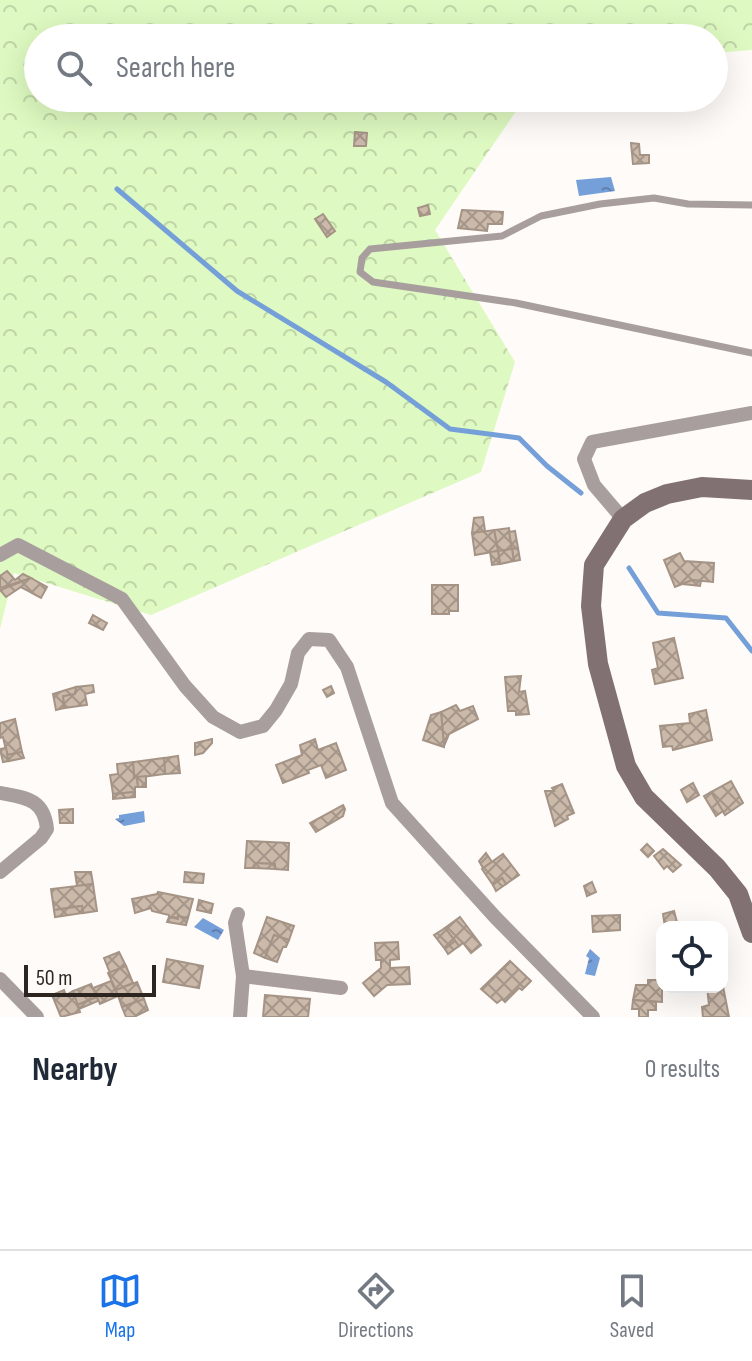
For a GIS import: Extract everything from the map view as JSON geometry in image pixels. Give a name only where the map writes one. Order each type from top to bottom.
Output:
[{"type":"main road","points":[[752,490],[702,487],[667,494],[645,503],[623,519],[594,565],[591,606],[598,664],[626,766],[644,797],[717,868],[738,894],[752,933]]},
{"type":"street","points":[[623,519],[594,485],[584,459],[592,442],[752,413]]},
{"type":"street","points":[[0,555],[18,545],[122,599],[185,686],[213,717],[240,732],[263,726],[276,710],[291,684],[298,653],[309,639],[329,640],[347,667],[392,803],[495,917],[593,1017]]},
{"type":"street","points":[[0,793],[36,802],[46,814],[47,829],[41,838],[0,872]]},
{"type":"street","points":[[238,914],[235,923],[243,976],[240,1017]]},
{"type":"street","points":[[243,976],[341,988]]},
{"type":"street","points":[[0,979],[37,1017]]},
{"type":"lane","points":[[752,205],[688,204],[654,198],[600,204],[541,216],[502,236],[370,249],[362,258],[360,272],[373,282],[516,303],[752,353]]},
{"type":"green space","points":[[0,0],[752,0],[752,50],[728,52],[728,24],[24,24],[24,112],[515,112],[435,230],[515,362],[481,472],[151,615],[14,573],[0,629]]},
{"type":"water","points":[[611,177],[615,191],[579,196],[576,180]]},
{"type":"water","points":[[144,811],[145,822],[124,826],[115,819],[119,815]]},
{"type":"water","points":[[203,918],[224,930],[218,940],[194,927]]},
{"type":"water","points":[[590,949],[600,958],[595,976],[585,974],[589,958],[586,956]]},
{"type":"building","points":[[355,132],[367,133],[366,146],[354,146]]},
{"type":"building","points":[[631,143],[639,144],[640,155],[649,155],[649,163],[633,164]]},
{"type":"building","points":[[428,205],[430,214],[420,216],[418,208]]},
{"type":"building","points":[[462,210],[503,212],[502,224],[488,224],[487,231],[458,228]]},
{"type":"building","points":[[323,214],[335,231],[327,237],[315,219]]},
{"type":"building","points":[[483,517],[485,531],[472,533],[474,518]]},
{"type":"building","points":[[509,528],[512,549],[498,551],[494,530]]},
{"type":"building","points":[[494,530],[498,551],[475,555],[472,533]]},
{"type":"building","points":[[515,531],[518,548],[512,549],[509,532]]},
{"type":"building","points":[[518,548],[520,560],[514,561],[512,549]]},
{"type":"building","points":[[512,549],[514,561],[500,564],[498,551]]},
{"type":"building","points":[[498,551],[500,564],[492,565],[490,552]]},
{"type":"building","points":[[680,553],[684,561],[714,563],[713,582],[692,580],[675,587],[664,560]]},
{"type":"building","points":[[7,571],[15,580],[23,574],[31,578],[0,588],[0,576]]},
{"type":"building","points":[[31,578],[47,587],[41,598],[21,587],[6,597],[0,590]]},
{"type":"building","points":[[701,581],[700,586],[682,584]]},
{"type":"building","points":[[432,585],[458,585],[458,611],[432,614]]},
{"type":"building","points":[[93,615],[107,623],[103,630],[89,623]]},
{"type":"building","points":[[674,638],[683,678],[655,684],[652,670],[658,668],[653,643]]},
{"type":"building","points":[[521,676],[519,692],[525,691],[529,714],[516,715],[516,711],[508,711],[505,677]]},
{"type":"building","points":[[93,685],[94,692],[85,694],[87,705],[64,708],[63,696],[75,694],[76,687]]},
{"type":"building","points":[[331,686],[334,693],[327,697],[323,690]]},
{"type":"building","points":[[76,687],[75,694],[63,696],[64,708],[56,710],[53,694]]},
{"type":"building","points":[[456,705],[460,711],[473,706],[478,719],[449,734],[444,746],[441,712]]},
{"type":"building","points":[[706,710],[712,740],[673,750],[672,746],[663,747],[660,726],[690,723],[689,714]]},
{"type":"building","points":[[441,712],[444,747],[423,740],[431,715]]},
{"type":"building","points":[[15,719],[22,752],[7,755],[3,737],[0,738],[0,723]]},
{"type":"building","points":[[212,739],[203,753],[195,755],[195,743]]},
{"type":"building","points":[[315,739],[318,750],[336,743],[346,770],[326,778],[321,765],[283,783],[276,765],[302,755],[300,745]]},
{"type":"building","points":[[6,748],[9,761],[3,762],[0,749]]},
{"type":"building","points":[[22,752],[24,758],[9,761],[7,755]]},
{"type":"building","points":[[178,756],[180,773],[165,774],[164,758]]},
{"type":"building","points":[[164,758],[165,774],[134,778],[133,762]]},
{"type":"building","points":[[133,762],[138,787],[135,787],[135,792],[113,794],[110,775],[118,774],[117,764]]},
{"type":"building","points":[[146,776],[146,787],[138,787],[137,777]]},
{"type":"building","points":[[731,781],[743,803],[725,815],[711,792]]},
{"type":"building","points":[[693,783],[699,795],[687,802],[681,790]]},
{"type":"building","points":[[562,784],[574,813],[555,826],[545,791],[554,791],[552,788]]},
{"type":"building","points":[[135,792],[135,797],[113,799],[113,794]]},
{"type":"building","points":[[711,792],[723,811],[716,816],[704,796]]},
{"type":"building","points":[[343,805],[343,816],[316,832],[310,823]]},
{"type":"building","points":[[73,809],[73,823],[60,823],[59,810]]},
{"type":"building","points":[[247,841],[289,843],[288,870],[275,869],[275,864],[255,863],[254,868],[245,868]]},
{"type":"building","points":[[647,844],[654,851],[648,857],[641,850]]},
{"type":"building","points":[[663,849],[681,865],[673,872],[667,866],[664,869],[654,856]]},
{"type":"building","points":[[486,853],[492,862],[483,868],[479,861]]},
{"type":"building","points":[[503,854],[519,875],[506,884],[502,878],[493,885],[482,869]]},
{"type":"building","points":[[255,863],[275,864],[275,869],[254,868]]},
{"type":"building","points":[[75,872],[91,872],[93,884],[77,886]]},
{"type":"building","points":[[185,872],[204,874],[203,883],[184,882]]},
{"type":"building","points":[[502,878],[506,884],[496,891],[493,885]]},
{"type":"building","points":[[592,882],[596,892],[587,896],[584,886]]},
{"type":"building","points":[[93,884],[97,911],[83,913],[82,906],[54,910],[51,889]]},
{"type":"building","points":[[158,892],[193,899],[188,918],[169,917],[151,908],[135,913],[132,899]]},
{"type":"building","points":[[199,900],[213,904],[211,913],[197,910]]},
{"type":"building","points":[[82,906],[83,913],[55,917],[54,910]]},
{"type":"building","points":[[674,911],[677,921],[664,921],[663,914]]},
{"type":"building","points":[[620,915],[620,930],[593,932],[592,916]]},
{"type":"building","points":[[178,916],[188,918],[186,925],[167,922],[169,917],[178,919]]},
{"type":"building","points":[[267,917],[294,926],[289,940],[274,935],[265,958],[254,953]]},
{"type":"building","points":[[460,917],[481,945],[471,953],[463,943],[459,946],[445,928]]},
{"type":"building","points":[[445,928],[455,941],[445,949],[434,935]]},
{"type":"building","points":[[274,935],[289,940],[277,962],[265,958]]},
{"type":"building","points":[[455,941],[459,946],[448,954],[445,949]]},
{"type":"building","points":[[398,942],[399,959],[390,960],[390,968],[409,967],[410,984],[387,985],[374,996],[363,983],[381,968],[381,960],[376,960],[375,943]]},
{"type":"building","points":[[119,952],[126,966],[110,973],[104,958]]},
{"type":"building","points":[[167,959],[203,966],[199,988],[163,982]]},
{"type":"building","points":[[510,961],[531,981],[505,1002],[502,999],[497,1003],[481,989]]},
{"type":"building","points":[[126,966],[133,983],[116,990],[108,973]]},
{"type":"building","points":[[648,980],[656,980],[656,993],[662,993],[662,1002],[633,1000],[636,985],[648,985]]},
{"type":"building","points":[[111,981],[118,996],[100,1004],[93,988]]},
{"type":"building","points":[[137,982],[144,999],[122,1007],[116,990]]},
{"type":"building","points":[[91,984],[97,997],[77,1005],[73,991]]},
{"type":"building","points":[[64,990],[66,995],[73,991],[80,1012],[61,1017],[52,995]]},
{"type":"building","points":[[708,993],[724,993],[729,1017],[703,1017],[702,1007],[709,1005]]},
{"type":"building","points":[[265,995],[310,999],[308,1017],[263,1017]]},
{"type":"building","points":[[97,997],[98,1001],[79,1009],[77,1005]]},
{"type":"building","points":[[144,999],[148,1010],[134,1017],[126,1017],[122,1007]]},
{"type":"building","points":[[633,1000],[656,1002],[656,1010],[648,1010],[648,1017],[639,1017],[639,1009],[632,1009]]},
{"type":"waterway","points":[[117,189],[237,291],[386,382],[450,429],[519,438],[581,493]]},
{"type":"waterway","points":[[629,568],[658,613],[726,618],[752,651]]}]
